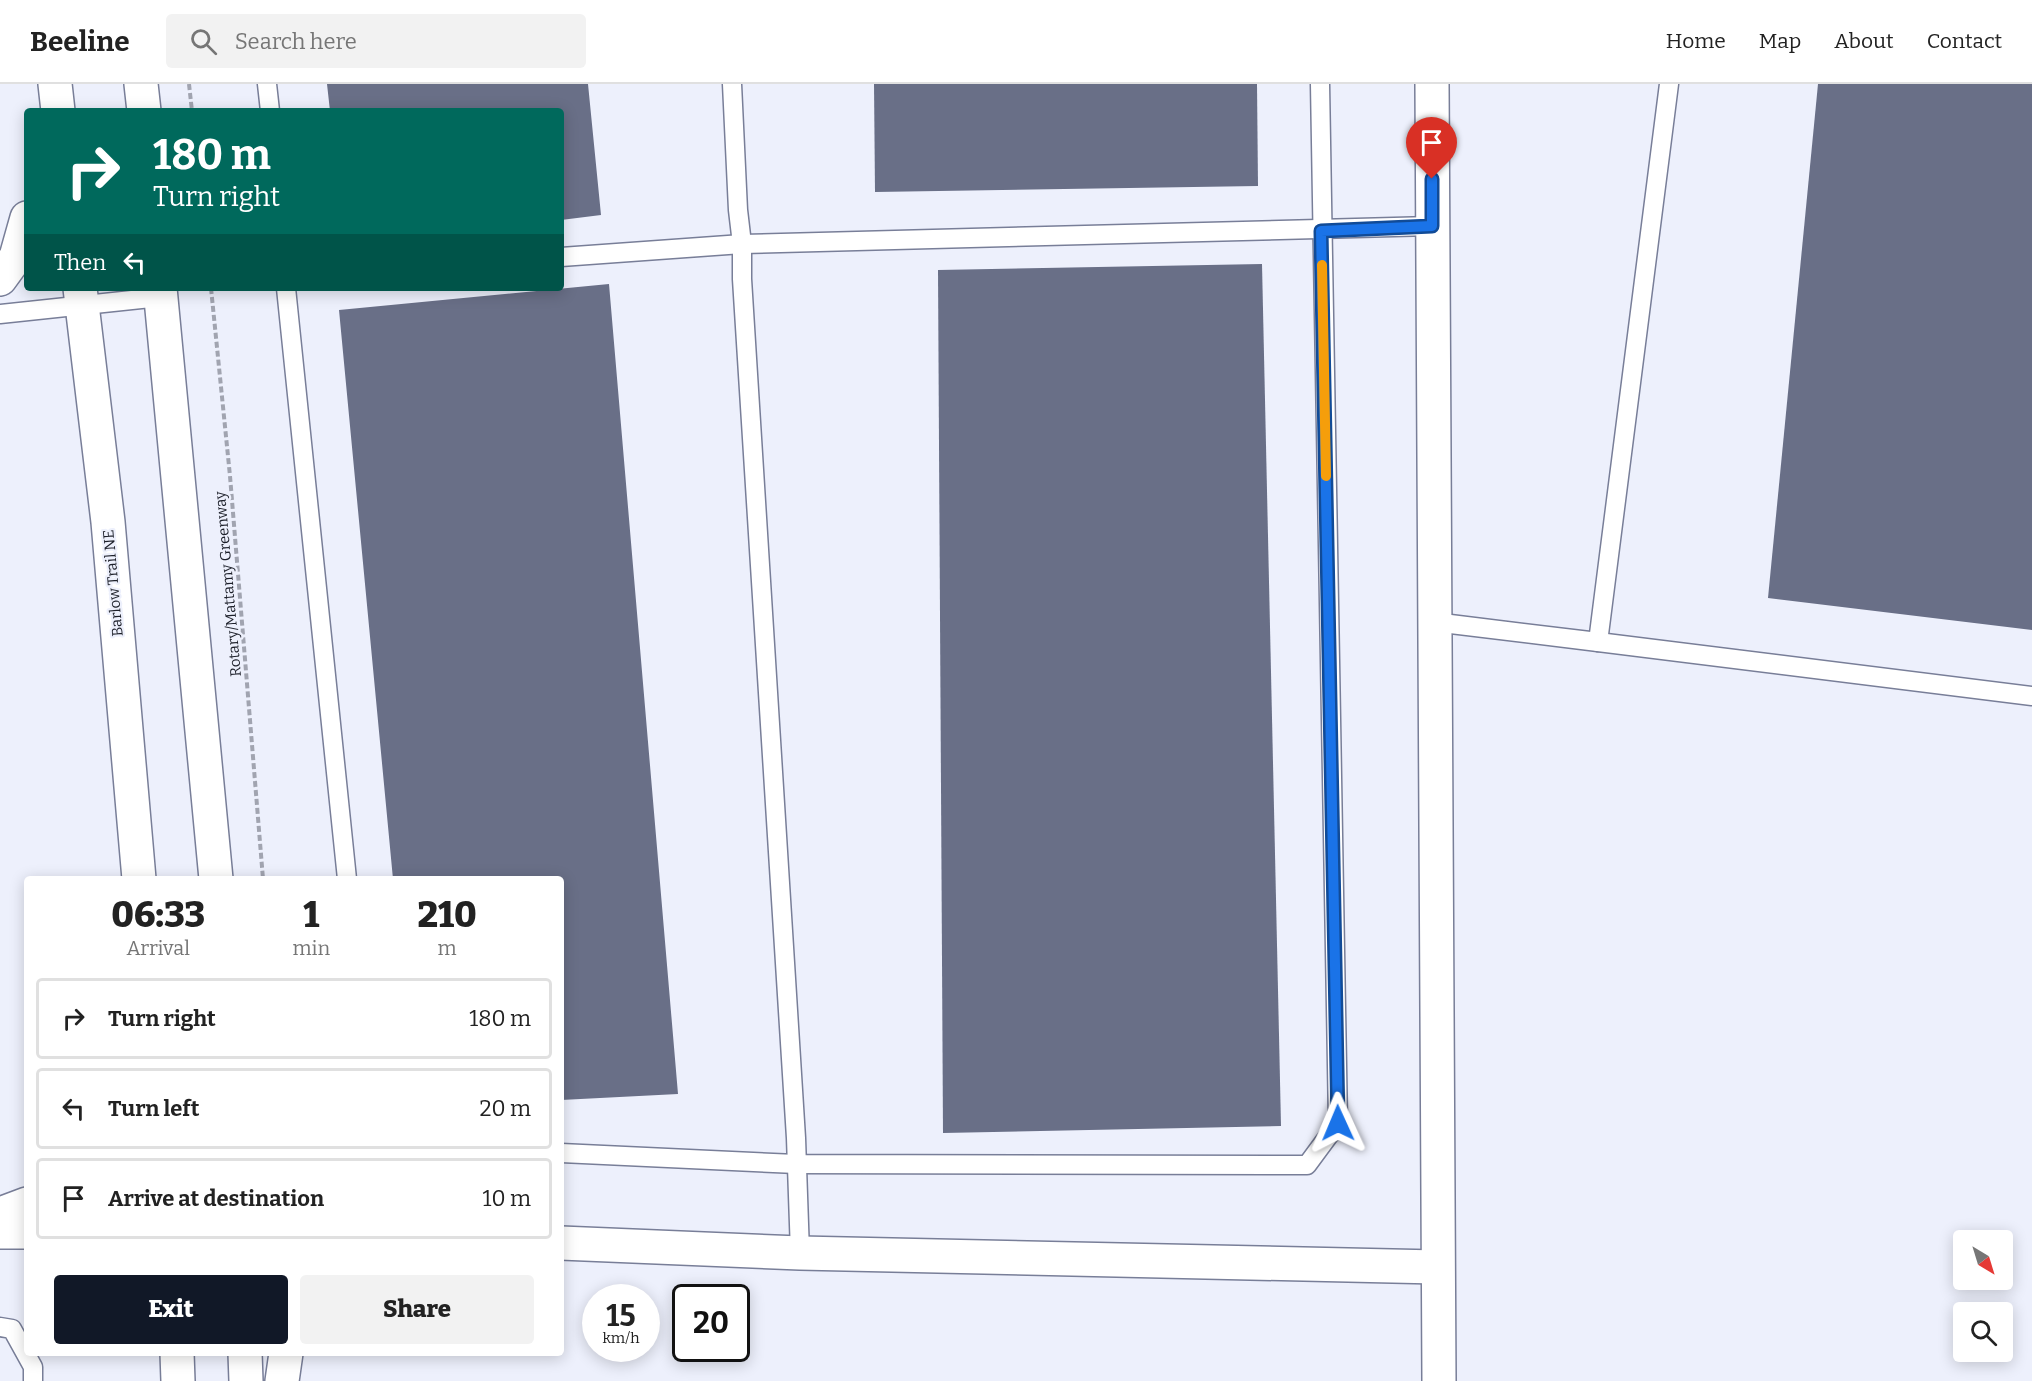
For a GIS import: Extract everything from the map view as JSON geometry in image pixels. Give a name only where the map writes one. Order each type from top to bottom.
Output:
[{"type":"street","points":[[42,108],[44,84]]},
{"type":"street","points":[[55,84],[58,108]]},
{"type":"street","points":[[141,84],[144,108]]},
{"type":"street","points":[[1432,84],[1439,1381]]},
{"type":"street","points":[[0,279],[16,256],[24,228]]},
{"type":"street","points":[[160,292],[216,876]]},
{"type":"street","name":"Barlow Trail NE","points":[[81,297],[108,522],[139,876]]},
{"type":"street","points":[[0,1214],[24,1205]]},
{"type":"street","points":[[0,1232],[24,1232]]},
{"type":"street","points":[[564,1244],[800,1253],[1437,1267]]},
{"type":"street","points":[[177,1356],[178,1381]]},
{"type":"street","points":[[245,1356],[246,1381]]},
{"type":"street","points":[[282,1381],[285,1356]]},
{"type":"lane","points":[[267,84],[270,108]]},
{"type":"lane","points":[[732,84],[800,1253]]},
{"type":"lane","points":[[564,1153],[796,1164],[1307,1165],[1338,1123],[1320,84]]},
{"type":"lane","points":[[1598,642],[1669,84]]},
{"type":"lane","points":[[564,257],[742,244],[1321,231],[1432,226]]},
{"type":"lane","points":[[286,291],[347,876]]},
{"type":"lane","points":[[0,314],[81,297],[160,292]]},
{"type":"lane","points":[[1434,622],[2032,696]]},
{"type":"lane","points":[[0,1327],[12,1329],[24,1351]]},
{"type":"lane","points":[[27,1356],[33,1367],[33,1381]]},
{"type":"path","points":[[189,84],[192,108]]},
{"type":"path","name":"Rotary/Mattamy Greenway","points":[[211,291],[231,476],[263,876]]},
{"type":"building","points":[[327,84],[588,84],[601,215],[564,220],[564,108],[330,108]]},
{"type":"building","points":[[874,84],[1257,84],[1258,186],[875,192]]},
{"type":"building","points":[[1818,84],[2032,84],[2032,630],[1768,598]]},
{"type":"building","points":[[1262,264],[1281,1126],[943,1133],[938,270]]},
{"type":"building","points":[[609,284],[678,1094],[564,1100],[564,876],[393,876],[339,310],[536,291],[564,291],[564,288]]},
{"type":"slow traffic","points":[[1322,265],[1326,476]]},
{"type":"route","points":[[1338,1123],[1321,231],[1432,226],[1432,179]]}]
